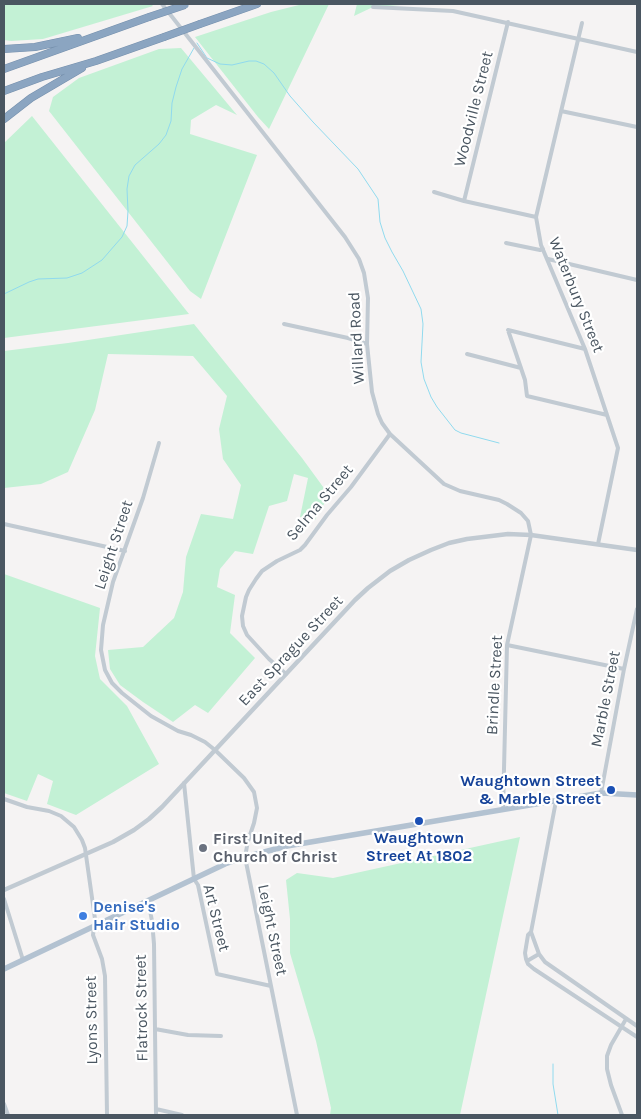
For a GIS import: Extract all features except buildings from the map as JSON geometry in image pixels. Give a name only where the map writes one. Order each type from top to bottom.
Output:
[{"type":"highway","points":[[4,69],[187,4]]},
{"type":"highway","points":[[4,91],[42,77],[96,61],[257,4]]},
{"type":"highway","points":[[4,49],[49,44],[118,28]]},
{"type":"highway","points":[[4,119],[39,93],[96,61]]},
{"type":"main road","points":[[4,970],[148,900],[244,857],[287,846],[601,793],[637,795]]},
{"type":"street","name":"Willard Road","points":[[162,4],[345,237],[359,259],[364,273],[368,298],[367,344],[372,392],[382,423],[390,434],[444,484],[460,491],[499,500],[522,513],[528,521],[531,535]]},
{"type":"street","points":[[374,7],[453,11],[637,52]]},
{"type":"street","name":"Woodville Street","points":[[464,201],[508,22]]},
{"type":"street","name":"Waterbury Street","points":[[582,23],[536,217],[543,249],[586,349],[618,448],[598,544]]},
{"type":"street","points":[[561,111],[637,127]]},
{"type":"street","points":[[434,192],[464,201],[536,217]]},
{"type":"street","points":[[506,243],[543,249]]},
{"type":"street","points":[[548,259],[637,280]]},
{"type":"street","points":[[284,324],[367,344]]},
{"type":"street","points":[[586,349],[508,330],[525,380],[527,396],[607,415]]},
{"type":"street","points":[[467,354],[521,368]]},
{"type":"street","name":"Selma Street","points":[[286,674],[264,654],[247,635],[243,626],[242,616],[249,590],[262,572],[276,561],[300,550],[305,545],[390,434]]},
{"type":"street","name":"Leight Street","points":[[159,443],[148,482],[113,582],[103,625],[101,650],[105,670],[117,688],[151,716],[178,731],[205,742],[215,750],[244,778],[254,792],[257,808],[244,857],[297,1115]]},
{"type":"street","points":[[4,524],[125,551]]},
{"type":"street","name":"East Sprague Street","points":[[4,890],[85,855],[134,830],[162,807],[368,588],[399,566],[432,550],[466,539],[508,534],[531,535],[637,550]]},
{"type":"street","name":"Brindle Street","points":[[503,810],[508,645],[531,535]]},
{"type":"street","name":"Marble Street","points":[[601,793],[637,609]]},
{"type":"street","points":[[508,645],[624,669]]},
{"type":"street","name":"Art Street","points":[[184,783],[194,879],[198,885],[217,974],[271,986]]},
{"type":"street","name":"Lyons Street","points":[[4,799],[21,806],[49,811],[60,816],[72,825],[79,834],[85,848],[95,919],[93,936],[102,959],[105,976],[106,1115]]},
{"type":"street","points":[[556,801],[531,932],[528,935],[525,953],[527,961],[534,969],[637,1037]]},
{"type":"street","points":[[4,899],[23,960]]},
{"type":"street","name":"Flatrock Street","points":[[148,900],[154,944],[156,1115]]},
{"type":"street","points":[[531,932],[539,954],[545,962],[637,1026]]},
{"type":"street","points":[[527,961],[539,954]]},
{"type":"street","points":[[622,1115],[611,1084],[607,1062],[608,1052],[626,1019]]},
{"type":"street","points":[[155,1030],[188,1035],[222,1036]]},
{"type":"street","points":[[4,1104],[8,1115]]},
{"type":"street","points":[[156,1109],[182,1115]]},
{"type":"green space","points":[[4,4],[151,4],[153,6],[43,39],[11,41],[4,40]]},
{"type":"green space","points":[[303,4],[329,4],[269,129],[195,37],[271,12]]},
{"type":"green space","points":[[357,4],[414,4],[373,7],[354,16]]},
{"type":"green space","points":[[181,48],[237,115],[216,105],[191,120],[190,134],[257,155],[201,299],[190,291],[49,111],[53,97],[79,78],[159,49]]},
{"type":"green space","points":[[32,116],[189,314],[4,338],[4,143]]},
{"type":"green space","points":[[194,324],[302,458],[329,495],[315,520],[300,517],[308,478],[294,474],[287,501],[269,506],[253,554],[235,551],[220,569],[217,587],[235,595],[230,633],[255,658],[208,713],[195,705],[173,722],[120,685],[110,669],[108,650],[143,647],[174,618],[183,592],[186,557],[201,514],[233,519],[241,485],[223,459],[219,429],[227,396],[193,356],[108,354],[95,410],[68,472],[41,484],[4,488],[4,351]]},
{"type":"green space","points":[[4,574],[100,608],[95,656],[100,679],[127,706],[159,764],[76,815],[47,804],[53,781],[38,774],[27,801],[4,793]]},
{"type":"green space","points":[[520,837],[460,1115],[330,1115],[331,1108],[316,1041],[290,953],[290,919],[286,880],[297,873],[333,878]]},
{"type":"waterway","points":[[197,43],[207,58],[220,64],[232,65],[249,61],[264,64],[274,73],[290,96],[313,122],[358,169],[378,199],[380,222],[385,238],[421,309],[423,324],[421,362],[424,379],[431,397],[455,430],[499,443]]},
{"type":"waterway","points":[[4,294],[38,279],[67,278],[82,273],[102,260],[122,237],[127,226],[129,176],[135,165],[159,144],[166,135],[171,121],[172,103],[176,87],[182,69],[194,48]]},
{"type":"waterway","points":[[553,1064],[553,1084],[558,1115]]},
{"type":"place","name":"Waughtown Street & Marble Street","points":[[611,790]]},
{"type":"place","name":"Waughtown Street At 1802","points":[[419,821]]},
{"type":"place","name":"First United Church of Christ","points":[[203,848]]},
{"type":"place","name":"Denise's Hair Studio","points":[[83,916]]}]
